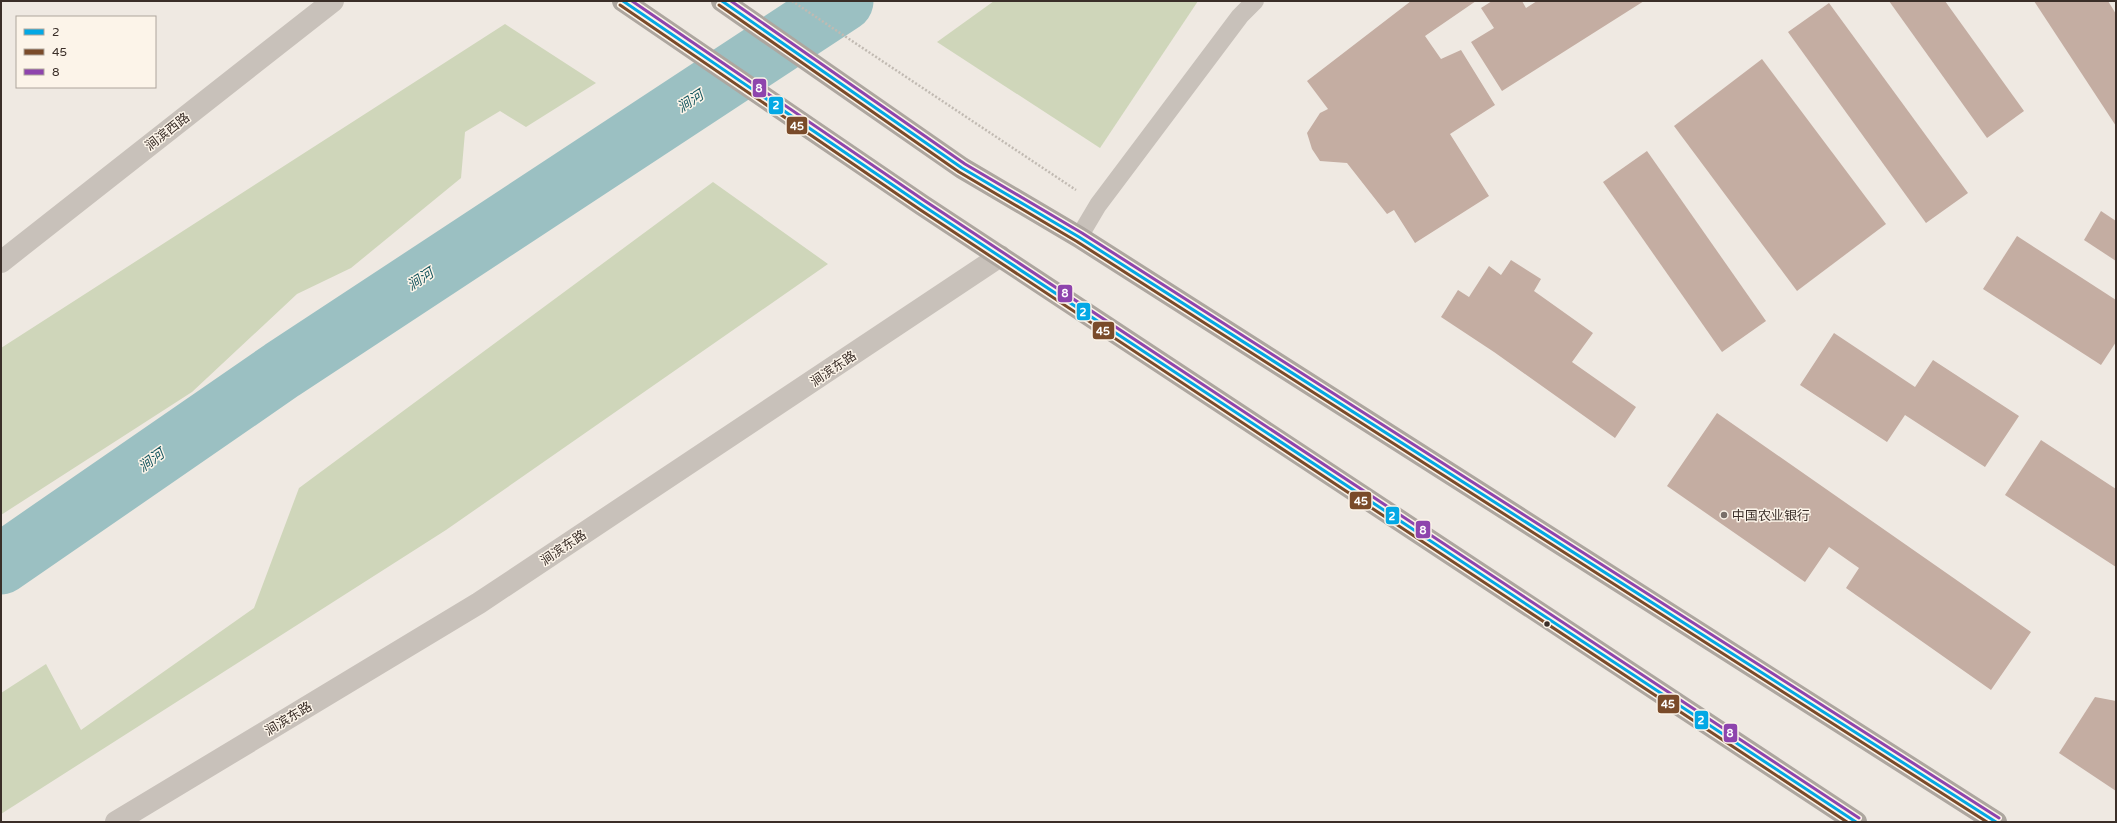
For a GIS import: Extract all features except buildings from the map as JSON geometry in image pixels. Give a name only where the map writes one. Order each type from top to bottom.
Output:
[{"type":"main road","points":[[623,1],[922,206],[1000,256],[1856,822]]},
{"type":"main road","points":[[722,1],[962,168],[1079,238],[1996,822]]},
{"type":"street","name":"涧滨西路","points":[[1,262],[332,1]]},
{"type":"street","name":"涧滨东路","points":[[116,822],[479,603],[1000,256]]},
{"type":"lane","points":[[1079,238],[1098,205],[1240,16],[1255,1]]},
{"type":"path","points":[[792,1],[995,138],[1098,205]]},
{"type":"green space","points":[[994,1],[1198,1],[1100,148],[937,42]]},
{"type":"green space","points":[[505,24],[596,83],[526,127],[500,111],[465,132],[461,178],[351,268],[297,294],[192,392],[1,515],[1,348]]},
{"type":"green space","points":[[713,182],[828,264],[446,530],[1,814],[1,693],[46,664],[81,730],[254,608],[299,488]]},
{"type":"waterway","name":"涧河","points":[[1,564],[282,370],[843,1]]},
{"type":"transit line","name":"2","points":[[623,1],[922,205],[1856,822]]},
{"type":"transit line","name":"8","points":[[632,1],[925,201],[1859,818]]},
{"type":"transit line","name":"2","points":[[722,1],[962,168],[1079,237],[1996,822]]},
{"type":"transit line","name":"8","points":[[731,1],[965,164],[1082,233],[1999,818]]},
{"type":"transit line","name":"45","points":[[620,5],[919,209],[1847,822]]},
{"type":"transit line","name":"45","points":[[719,5],[959,172],[1076,241],[1987,822]]},
{"type":"place","name":"中国农业银行","points":[[1724,515]]}]
